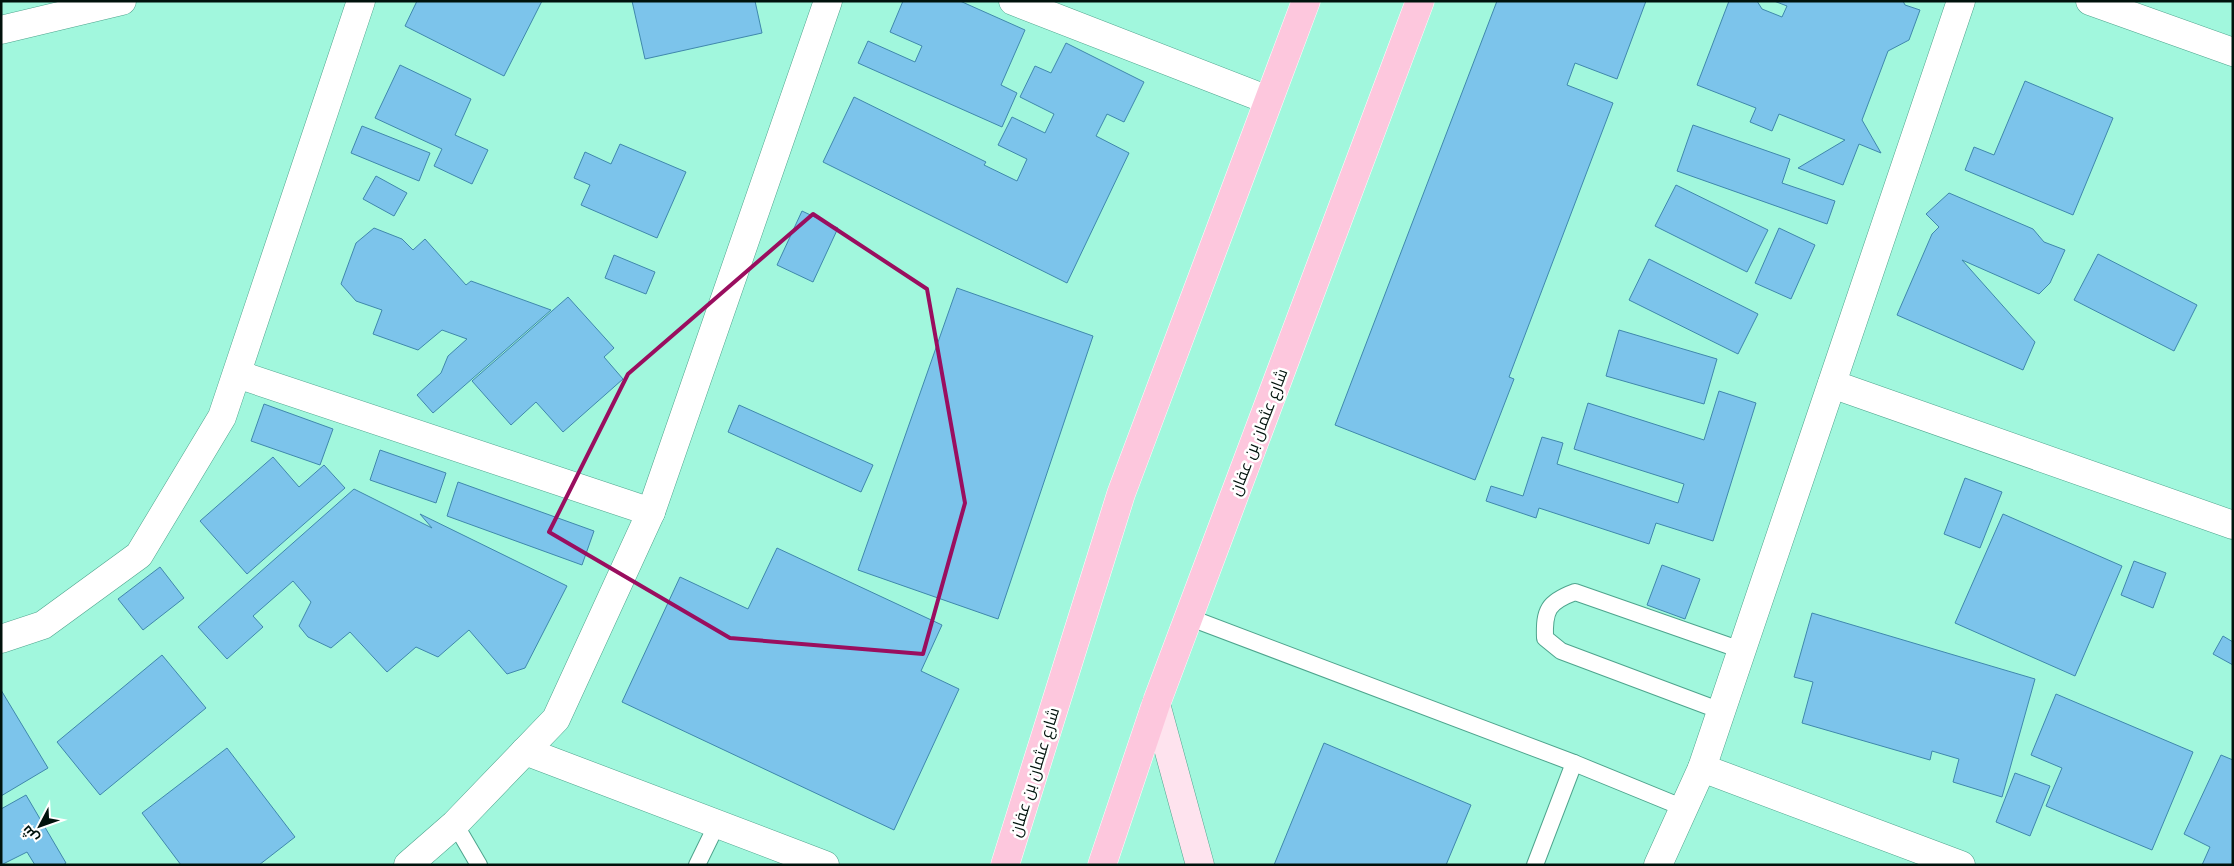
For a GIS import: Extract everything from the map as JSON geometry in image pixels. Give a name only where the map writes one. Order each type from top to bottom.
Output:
[{"type":"main road","name":"شارع عثمان بن عفان","points":[[1005,865],[1121,494],[1306,1]]},
{"type":"main road","name":"شارع عثمان بن عفان","points":[[1102,865],[1156,704],[1188,617],[1420,1]]},
{"type":"street","points":[[1,30],[122,1]]},
{"type":"street","points":[[1,639],[43,625],[139,554],[222,417],[361,1]]},
{"type":"street","points":[[408,865],[455,824],[556,719],[651,512],[828,1]]},
{"type":"street","points":[[1012,1],[1268,100]]},
{"type":"street","points":[[1658,865],[1702,768],[1961,1]]},
{"type":"street","points":[[2090,1],[2233,52]]},
{"type":"street","points":[[237,374],[651,512]]},
{"type":"street","points":[[1832,384],[2233,525]]},
{"type":"street","points":[[1156,704],[1200,865]]},
{"type":"street","points":[[525,751],[825,865]]},
{"type":"street","points":[[1702,768],[1961,865]]},
{"type":"lane","points":[[1721,711],[1561,651],[1545,638],[1544,618],[1557,599],[1575,592],[1741,650]]},
{"type":"lane","points":[[1188,617],[1574,763],[1684,808]]},
{"type":"lane","points":[[1535,865],[1574,763]]},
{"type":"lane","points":[[455,824],[479,865]]},
{"type":"lane","points":[[697,865],[718,824]]},
{"type":"highlighted area","points":[[813,214],[927,289],[965,503],[923,654],[730,638],[549,532],[628,374]]},
{"type":"building","points":[[417,1],[542,1],[504,76],[405,26]]},
{"type":"building","points":[[632,1],[755,1],[762,33],[645,59]]},
{"type":"building","points":[[903,1],[960,1],[1025,30],[1001,85],[1017,93],[1002,127],[858,63],[868,41],[915,62],[922,46],[890,32]]},
{"type":"building","points":[[1497,1],[1646,1],[1617,79],[1575,63],[1567,85],[1613,103],[1509,377],[1514,379],[1475,480],[1335,425]]},
{"type":"building","points":[[1729,1],[1757,1],[1762,9],[1782,17],[1787,6],[1774,1],[1903,1],[1905,5],[1920,10],[1909,40],[1888,51],[1862,120],[1881,153],[1859,144],[1843,185],[1798,168],[1845,140],[1779,114],[1772,131],[1750,122],[1756,108],[1697,85]]},
{"type":"building","points":[[1066,43],[1144,82],[1124,122],[1107,114],[1096,136],[1129,153],[1067,283],[823,162],[854,97],[986,162],[984,165],[1017,181],[1027,159],[998,145],[1012,117],[1045,133],[1054,114],[1020,97],[1035,66],[1051,73]]},
{"type":"building","points":[[400,65],[471,99],[455,135],[488,150],[472,184],[434,166],[442,149],[375,118]]},
{"type":"building","points":[[2025,81],[2113,118],[2073,215],[1965,170],[1974,147],[1994,155]]},
{"type":"building","points":[[1693,125],[1790,159],[1782,183],[1835,201],[1827,224],[1677,171]]},
{"type":"building","points":[[362,126],[430,153],[419,181],[351,153]]},
{"type":"building","points":[[620,144],[686,172],[657,238],[581,205],[590,185],[574,178],[585,152],[611,164]]},
{"type":"building","points":[[376,176],[407,193],[394,216],[363,199]]},
{"type":"building","points":[[1676,185],[1768,230],[1747,272],[1655,226]]},
{"type":"building","points":[[1949,193],[2033,229],[2044,242],[2065,250],[2050,283],[2039,294],[1962,260],[2035,342],[2023,370],[1897,315],[1932,234],[1939,227],[1926,214]]},
{"type":"building","points":[[802,211],[838,228],[813,282],[777,265]]},
{"type":"building","points":[[374,228],[402,239],[413,250],[425,239],[466,285],[471,281],[551,310],[433,413],[417,395],[441,373],[448,356],[467,339],[442,330],[418,350],[373,334],[382,310],[356,301],[341,284],[356,243]]},
{"type":"building","points":[[1779,228],[1815,245],[1791,299],[1755,283]]},
{"type":"building","points":[[2098,254],[2197,305],[2174,351],[2074,300]]},
{"type":"building","points":[[614,255],[655,272],[646,294],[605,278]]},
{"type":"building","points":[[1649,259],[1758,314],[1738,354],[1629,300]]},
{"type":"building","points":[[957,288],[1093,336],[998,619],[858,570]]},
{"type":"building","points":[[568,297],[614,348],[604,357],[623,379],[563,432],[536,402],[511,425],[472,381]]},
{"type":"building","points":[[1619,330],[1717,359],[1704,404],[1606,376]]},
{"type":"building","points":[[1719,391],[1756,403],[1713,541],[1656,523],[1649,544],[1539,508],[1536,518],[1486,501],[1491,486],[1523,496],[1542,437],[1563,443],[1557,464],[1678,503],[1684,484],[1574,449],[1588,403],[1704,440]]},
{"type":"building","points":[[264,404],[333,429],[320,465],[251,441]]},
{"type":"building","points":[[739,405],[873,465],[861,492],[728,432]]},
{"type":"building","points":[[380,450],[446,473],[436,503],[370,480]]},
{"type":"building","points":[[273,457],[299,487],[324,465],[345,488],[247,574],[200,521]]},
{"type":"building","points":[[1965,478],[2002,492],[1980,548],[1944,534]]},
{"type":"building","points":[[458,482],[594,531],[582,565],[447,516]]},
{"type":"building","points":[[354,489],[432,528],[420,514],[567,586],[525,668],[507,674],[469,630],[438,657],[416,647],[387,672],[350,632],[331,648],[308,637],[299,626],[311,602],[293,581],[253,616],[263,627],[227,659],[198,627]]},
{"type":"building","points":[[2003,514],[2122,566],[2075,676],[1955,623]]},
{"type":"building","points":[[777,548],[942,625],[921,671],[959,689],[894,830],[622,702],[680,577],[748,609]]},
{"type":"building","points":[[2134,561],[2166,573],[2153,608],[2121,595]]},
{"type":"building","points":[[1662,565],[1700,579],[1685,619],[1647,605]]},
{"type":"building","points":[[160,567],[184,598],[143,630],[118,599]]},
{"type":"building","points":[[1812,613],[2035,679],[2002,797],[1953,782],[1959,759],[1932,751],[1930,760],[1802,723],[1813,682],[1794,677]]},
{"type":"building","points":[[2223,636],[2233,642],[2233,665],[2213,654]]},
{"type":"building","points":[[162,655],[206,708],[100,795],[57,742]]},
{"type":"building","points":[[1,690],[48,768],[1,796]]},
{"type":"building","points":[[2056,694],[2193,752],[2152,850],[2046,806],[2062,768],[2031,755]]},
{"type":"building","points":[[1324,743],[1471,805],[1446,865],[1274,865]]},
{"type":"building","points":[[227,748],[295,837],[259,865],[181,865],[142,813]]},
{"type":"building","points":[[2221,755],[2233,760],[2233,865],[2202,865],[2210,847],[2184,834]]},
{"type":"building","points":[[2015,773],[2050,786],[2030,836],[1996,822]]},
{"type":"building","points":[[26,795],[66,863],[63,865],[35,865],[27,852],[1,865],[1,809]]}]
